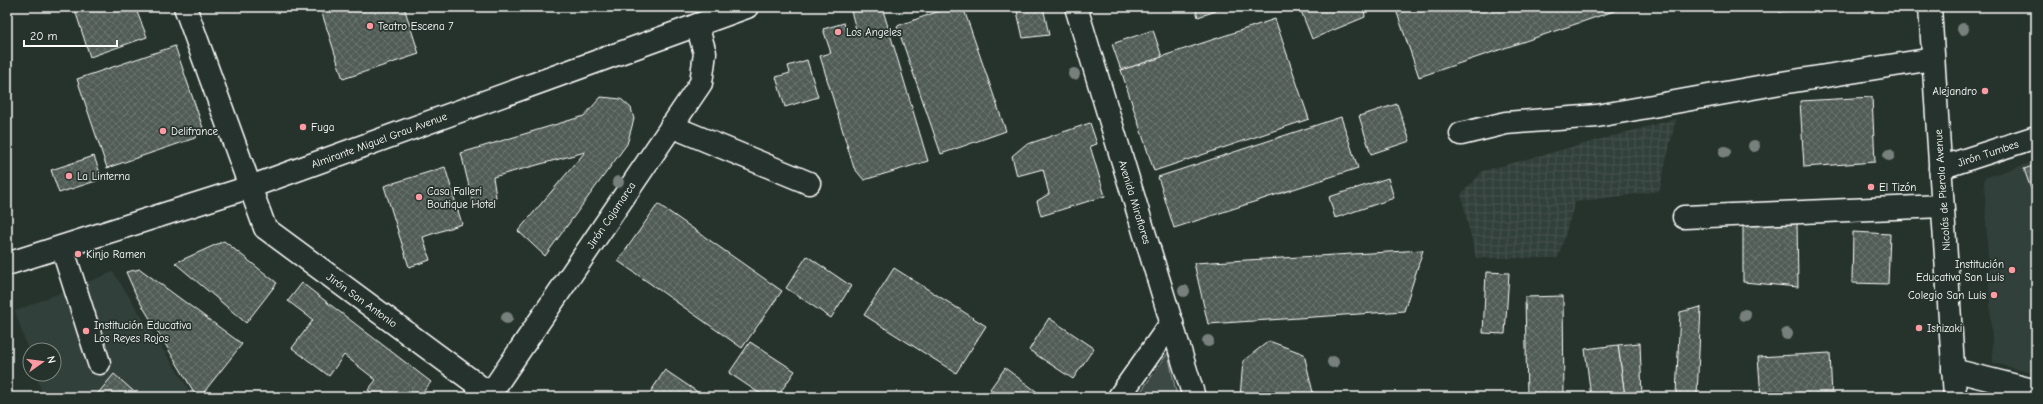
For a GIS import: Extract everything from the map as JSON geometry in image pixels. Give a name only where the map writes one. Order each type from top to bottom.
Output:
[{"type":"street","name":"Jirón San Antonio","points":[[185,7],[264,228],[491,396]]},
{"type":"street","name":"Almirante Miguel Grau Avenue","points":[[7,264],[250,187],[747,7]]},
{"type":"street","name":"Avenida Miraflores","points":[[1076,7],[1194,397]]},
{"type":"street","name":"Nicolás de Pierola Avenue","points":[[1930,7],[1955,397]]},
{"type":"street","name":"Jirón Cajamarca","points":[[491,396],[701,83],[705,53],[697,25]]},
{"type":"street","points":[[1461,134],[1506,123],[1597,116],[1775,84],[1933,59]]},
{"type":"street","points":[[671,126],[809,183]]},
{"type":"street","name":"Jirón Tumbes","points":[[1940,168],[2036,137]]},
{"type":"street","points":[[1684,217],[1942,206]]},
{"type":"street","points":[[62,246],[99,363]]},
{"type":"street","points":[[1119,397],[1172,322]]},
{"type":"street","points":[[1953,370],[2036,391]]},
{"type":"shaded area","points":[[1676,119],[1659,191],[1575,202],[1558,258],[1476,258],[1461,194],[1483,171]]},
{"type":"shaded area","name":"Institución Educativa San Luis","points":[[2036,161],[2036,374],[1993,363],[1984,178]]},
{"type":"shaded area","name":"Institución Educativa Los Reyes Rojos","points":[[113,272],[188,388],[181,397],[43,397],[38,382],[62,382],[62,342],[25,342],[15,311]]},
{"type":"shaded area","points":[[1168,353],[1177,397],[1137,397]]},
{"type":"building","points":[[74,7],[135,7],[147,37],[90,57]]},
{"type":"building","points":[[320,7],[404,7],[419,54],[343,79]]},
{"type":"building","points":[[863,7],[882,7],[928,161],[864,180],[854,168],[820,56],[831,53],[823,29],[844,23],[848,36],[857,33],[851,11]]},
{"type":"building","points":[[951,7],[963,7],[1006,131],[941,154],[897,26]]},
{"type":"building","points":[[1016,7],[1043,7],[1049,35],[1023,38]]},
{"type":"building","points":[[1195,7],[1215,7],[1216,11],[1198,17]]},
{"type":"building","points":[[1312,7],[1364,7],[1365,17],[1312,39],[1301,11]]},
{"type":"building","points":[[1395,7],[1626,7],[1419,77]]},
{"type":"building","points":[[1779,7],[1801,7],[1801,9],[1779,12]]},
{"type":"building","points":[[1275,19],[1309,119],[1154,171],[1121,70]]},
{"type":"building","points":[[1153,30],[1162,57],[1121,70],[1112,44]]},
{"type":"building","points":[[175,46],[203,128],[195,138],[107,168],[77,79]]},
{"type":"building","points":[[807,60],[818,97],[785,107],[776,77],[790,73],[788,66]]},
{"type":"building","points":[[601,97],[621,99],[631,108],[634,119],[627,144],[545,256],[518,231],[585,152],[493,177],[496,197],[474,207],[461,153],[584,116]]},
{"type":"building","points":[[1872,97],[1875,162],[1804,167],[1800,101]]},
{"type":"building","points":[[1397,104],[1410,141],[1371,154],[1359,116]]},
{"type":"building","points":[[1341,117],[1358,168],[1174,228],[1158,177]]},
{"type":"building","points":[[1090,123],[1097,144],[1090,146],[1105,196],[1041,216],[1037,201],[1049,194],[1043,169],[1017,176],[1012,156],[1025,145]]},
{"type":"building","points":[[94,156],[102,179],[59,193],[51,170]]},
{"type":"building","points":[[2036,165],[2036,203],[2024,169]]},
{"type":"building","points":[[445,167],[462,224],[423,237],[430,260],[409,267],[384,186]]},
{"type":"building","points":[[1388,178],[1394,198],[1335,218],[1329,197]]},
{"type":"building","points":[[658,204],[782,291],[742,348],[618,261]]},
{"type":"building","points":[[1743,221],[1797,221],[1798,287],[1743,282]]},
{"type":"building","points":[[1853,232],[1890,234],[1888,284],[1852,283]]},
{"type":"building","points":[[224,241],[277,283],[246,323],[175,263]]},
{"type":"building","points":[[1423,250],[1404,311],[1208,324],[1194,263]]},
{"type":"building","points":[[807,256],[851,286],[831,318],[786,288]]},
{"type":"building","points":[[894,268],[986,326],[956,373],[864,315]]},
{"type":"building","points":[[140,269],[242,344],[200,397],[197,397],[137,297],[126,272]]},
{"type":"building","points":[[1486,272],[1509,273],[1505,334],[1483,333]]},
{"type":"building","points":[[302,283],[431,382],[419,397],[377,397],[368,390],[376,380],[344,355],[329,376],[292,348],[313,320],[288,301]]},
{"type":"building","points":[[1563,296],[1564,397],[1527,397],[1525,297]]},
{"type":"building","points":[[1701,307],[1697,396],[1676,395],[1680,312]]},
{"type":"building","points":[[1049,318],[1094,348],[1073,379],[1029,350]]},
{"type":"building","points":[[1269,341],[1304,354],[1314,397],[1240,397],[1243,361]]},
{"type":"building","points":[[750,342],[795,371],[777,397],[765,397],[729,373]]},
{"type":"building","points":[[1640,343],[1642,397],[1625,397],[1618,345]]},
{"type":"building","points":[[1618,345],[1625,397],[1591,397],[1585,349]]},
{"type":"building","points":[[1830,353],[1832,397],[1761,397],[1758,357]]},
{"type":"building","points":[[1005,368],[1044,397],[1000,397],[990,389]]},
{"type":"building","points":[[665,370],[705,397],[647,397]]},
{"type":"building","points":[[114,374],[140,397],[95,397]]},
{"type":"place","name":"Teatro Escena 7","points":[[370,26]]},
{"type":"place","name":"Los Angeles","points":[[838,32]]},
{"type":"place","name":"Alejandro","points":[[1985,91]]},
{"type":"place","name":"Fuga","points":[[303,127]]},
{"type":"place","name":"Delifrance","points":[[163,131]]},
{"type":"place","name":"La Linterna","points":[[69,176]]},
{"type":"place","name":"El Tizón","points":[[1871,187]]},
{"type":"place","name":"Casa Falleri Boutique Hotel","points":[[419,197]]},
{"type":"place","name":"Kinjo Ramen","points":[[78,254]]},
{"type":"place","name":"Institución Educativa San Luis","points":[[2012,270]]},
{"type":"place","name":"Colegio San Luis","points":[[1994,295]]},
{"type":"place","name":"Ishizaki","points":[[1919,328]]},
{"type":"place","name":"Institución Educativa Los Reyes Rojos","points":[[86,331]]}]
